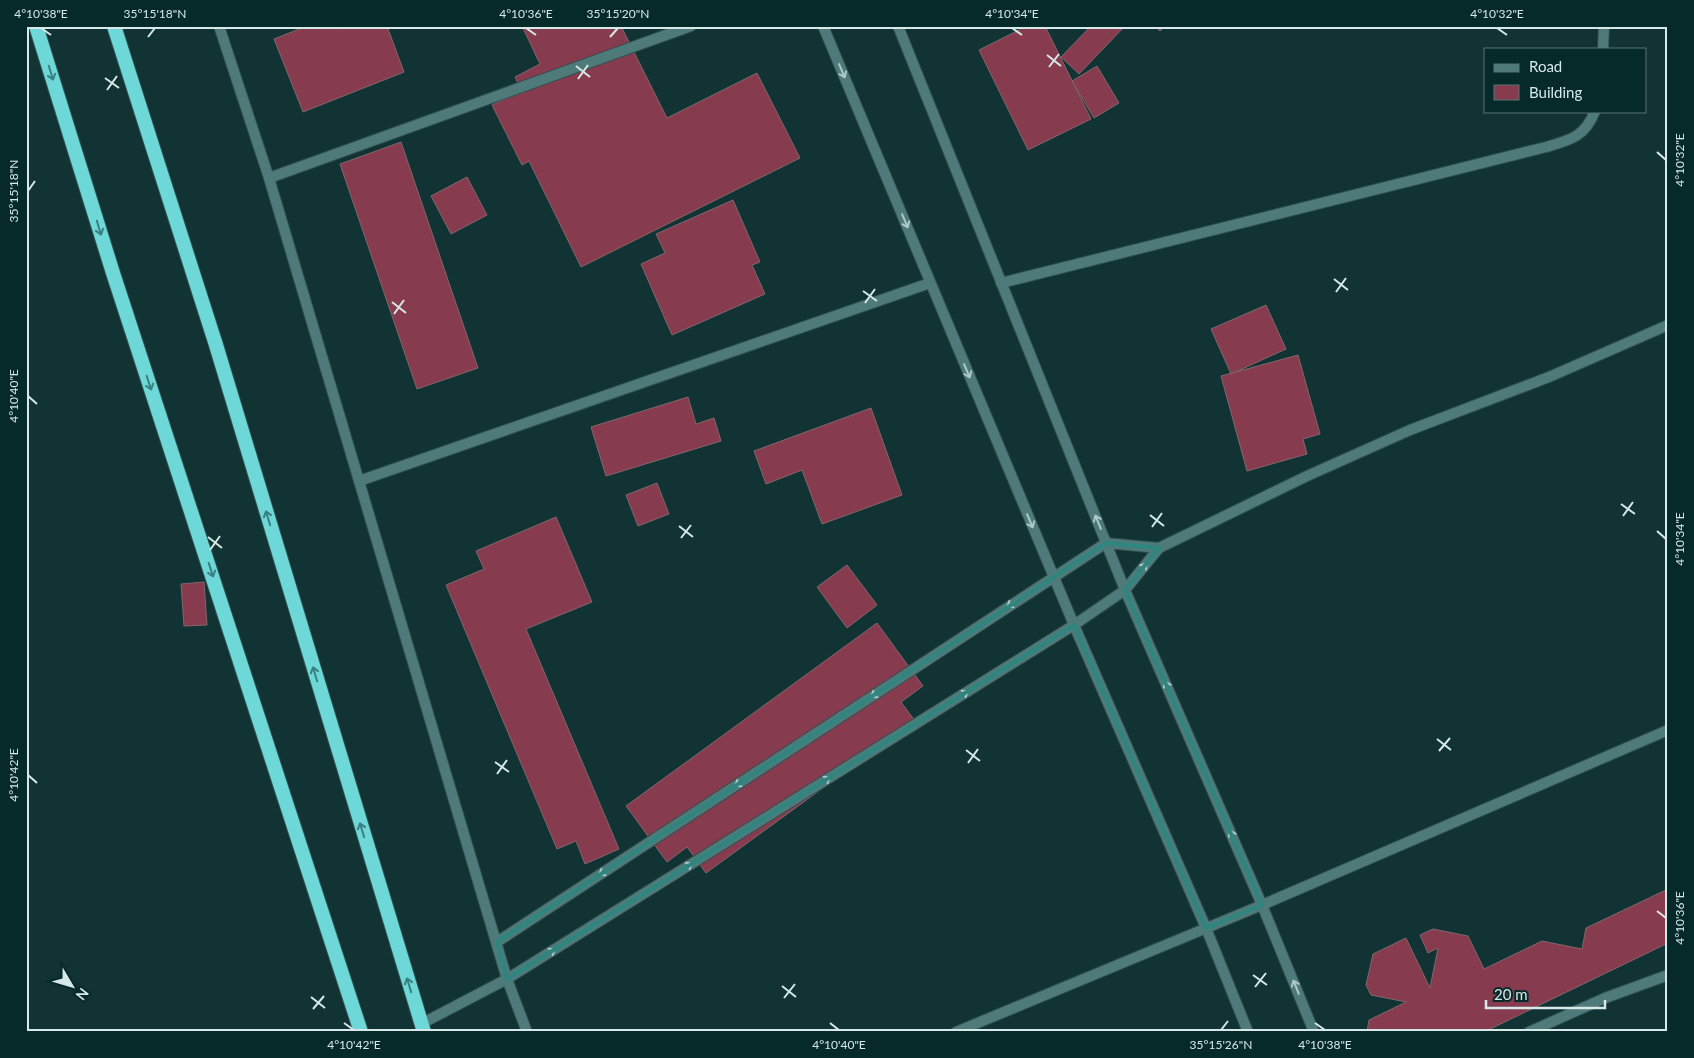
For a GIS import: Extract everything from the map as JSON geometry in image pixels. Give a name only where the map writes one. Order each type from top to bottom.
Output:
[{"type":"highway","points":[[36,26],[113,273],[361,1032]]},
{"type":"highway","points":[[114,26],[216,345],[422,1028]]},
{"type":"street","points":[[219,26],[269,178],[507,979],[527,1032]]},
{"type":"street","points":[[269,178],[691,26]]},
{"type":"street","points":[[823,26],[1053,577],[1206,928],[1248,1032]]},
{"type":"street","points":[[898,26],[1125,590],[1262,904],[1314,1032]]},
{"type":"street","points":[[1602,48],[1604,26]]},
{"type":"street","points":[[1001,283],[1574,139],[1584,131],[1594,112]]},
{"type":"street","points":[[359,481],[930,283]]},
{"type":"street","points":[[422,1028],[507,979],[1074,625],[1125,590],[1158,548],[1307,476],[1410,430],[1550,377],[1668,324]]},
{"type":"street","points":[[496,942],[1106,543],[1158,548]]},
{"type":"street","points":[[956,1032],[1206,928],[1668,730]]},
{"type":"street","points":[[1529,1032],[1605,998],[1668,975]]},
{"type":"highlighted area","points":[[1106,543],[1159,548],[1125,590],[1262,905],[1206,928],[1074,625],[507,979],[497,942]]},
{"type":"building","points":[[307,26],[336,26],[337,29],[344,26],[387,26],[404,72],[303,112],[274,39]]},
{"type":"building","points":[[522,26],[621,26],[667,118],[757,73],[800,158],[581,267],[529,161],[522,165],[492,105],[522,91],[515,77],[540,64]]},
{"type":"building","points":[[1027,26],[1045,26],[1091,119],[1028,150],[979,50]]},
{"type":"building","points":[[1091,26],[1125,26],[1079,74],[1061,57]]},
{"type":"building","points":[[1155,26],[1165,26],[1160,31]]},
{"type":"building","points":[[1097,66],[1119,103],[1094,118],[1072,81]]},
{"type":"building","points":[[401,142],[478,368],[417,389],[340,164]]},
{"type":"building","points":[[467,177],[487,215],[451,234],[431,196]]},
{"type":"building","points":[[733,200],[760,262],[752,265],[765,294],[672,335],[641,264],[665,253],[656,234]]},
{"type":"building","points":[[1266,305],[1286,349],[1231,374],[1211,329]]},
{"type":"building","points":[[1298,355],[1320,434],[1303,439],[1307,454],[1247,471],[1221,376]]},
{"type":"building","points":[[688,397],[696,424],[714,418],[721,441],[606,476],[591,427]]},
{"type":"building","points":[[871,408],[902,495],[822,524],[802,470],[766,484],[754,451]]},
{"type":"building","points":[[657,483],[669,514],[638,526],[626,495]]},
{"type":"building","points":[[556,517],[592,602],[526,629],[619,849],[585,864],[576,841],[557,849],[446,585],[484,569],[476,551]]},
{"type":"building","points":[[847,565],[877,605],[847,628],[817,587]]},
{"type":"building","points":[[204,582],[207,625],[184,626],[181,584]]},
{"type":"building","points":[[877,623],[923,686],[901,702],[915,721],[706,873],[687,847],[667,862],[626,806]]},
{"type":"building","points":[[1668,889],[1668,943],[1484,1032],[1367,1032],[1369,1020],[1406,1002],[1371,995],[1366,985],[1373,954],[1406,938],[1430,988],[1438,948],[1428,953],[1420,935],[1433,929],[1468,936],[1484,969],[1542,941],[1582,949],[1586,928]]}]
